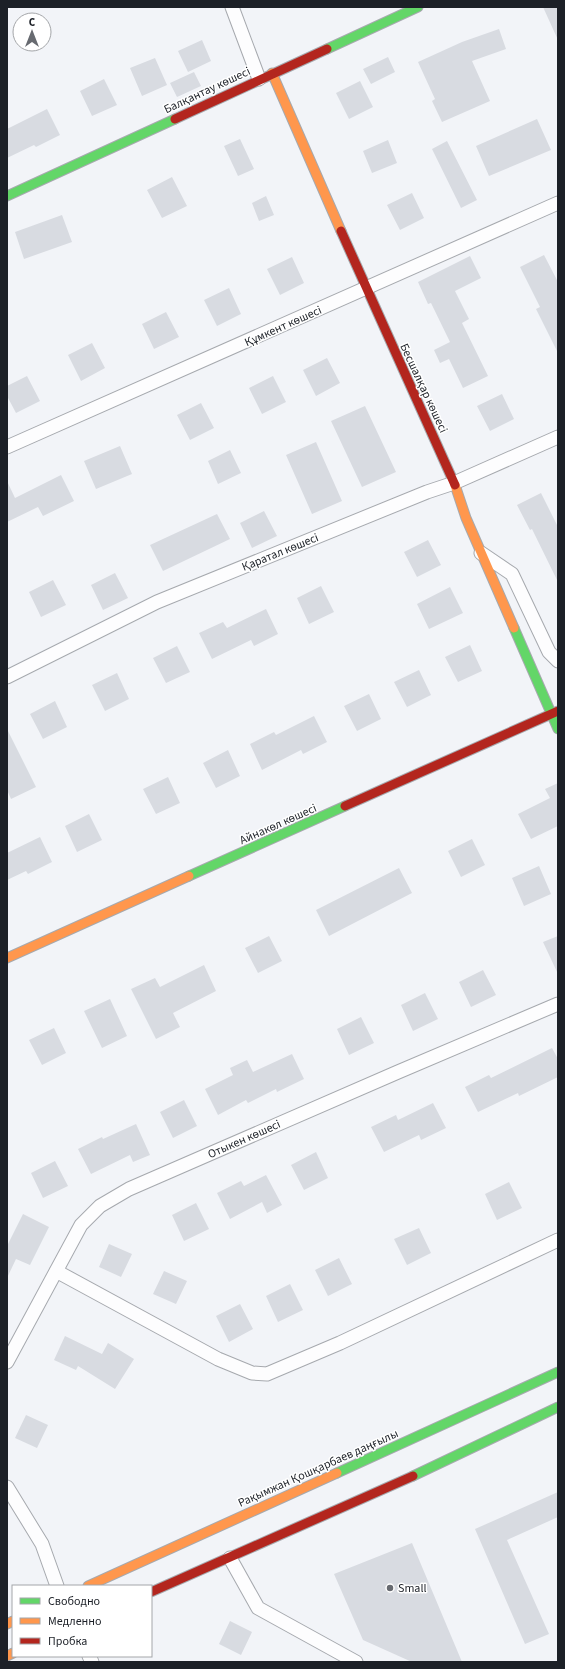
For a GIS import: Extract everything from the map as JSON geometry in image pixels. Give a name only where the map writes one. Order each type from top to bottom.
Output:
[{"type":"main road","name":"Балқантау көшесі","points":[[7,196],[418,7]]},
{"type":"main road","name":"Бесшалқар көшесі","points":[[272,73],[366,289],[454,483],[466,518],[481,553],[555,713],[558,729]]},
{"type":"main road","name":"Айнакөл көшесі","points":[[7,958],[555,713]]},
{"type":"main road","name":"Рақымжан Қошқарбаев даңғылы","points":[[90,1585],[558,1372]]},
{"type":"main road","points":[[152,1592],[420,1473],[558,1407]]},
{"type":"street","points":[[232,7],[259,79]]},
{"type":"street","name":"Құмкент көшесі","points":[[7,448],[558,203]]},
{"type":"street","name":"Қаратал көшесі","points":[[7,677],[157,602],[427,492],[454,483],[558,437]]},
{"type":"street","points":[[481,553],[512,574],[549,652],[558,661]]},
{"type":"street","name":"Отыкен көшесі","points":[[7,1362],[81,1225],[87,1217],[100,1206],[129,1189],[558,1004]]},
{"type":"street","points":[[56,1271],[218,1359],[252,1373],[267,1374],[340,1343],[558,1240]]},
{"type":"street","points":[[7,1487],[42,1544],[57,1585]]},
{"type":"street","points":[[230,1558],[258,1608],[356,1662]]},
{"type":"building","points":[[543,7],[558,7],[558,40]]},
{"type":"building","points":[[499,29],[506,49],[472,61],[490,101],[442,122],[432,101],[435,99],[418,62],[462,42]]},
{"type":"building","points":[[202,40],[211,61],[188,72],[178,51]]},
{"type":"building","points":[[388,57],[395,72],[371,84],[363,69]]},
{"type":"building","points":[[155,58],[167,85],[142,96],[130,68]]},
{"type":"building","points":[[194,72],[201,86],[177,97],[170,83]]},
{"type":"building","points":[[104,79],[117,105],[92,116],[80,91]]},
{"type":"building","points":[[360,81],[373,107],[349,119],[336,93]]},
{"type":"building","points":[[47,109],[60,135],[36,147],[34,145],[7,158],[7,129]]},
{"type":"building","points":[[537,119],[551,150],[489,176],[476,146]]},
{"type":"building","points":[[240,139],[254,169],[238,176],[224,146]]},
{"type":"building","points":[[388,140],[397,163],[372,173],[363,151]]},
{"type":"building","points":[[447,141],[477,200],[461,208],[432,149]]},
{"type":"building","points":[[172,177],[187,206],[162,218],[147,190]]},
{"type":"building","points":[[412,193],[424,218],[400,230],[387,205]]},
{"type":"building","points":[[266,196],[274,215],[259,221],[252,203]]},
{"type":"building","points":[[62,215],[72,242],[24,259],[15,232]]},
{"type":"building","points":[[544,255],[558,282],[558,353],[536,309],[540,307],[520,267]]},
{"type":"building","points":[[470,256],[481,278],[455,291],[469,319],[462,323],[488,376],[463,388],[449,359],[440,363],[434,350],[450,342],[431,303],[428,304],[418,282]]},
{"type":"building","points":[[292,257],[304,283],[280,295],[267,269]]},
{"type":"building","points":[[229,288],[241,314],[217,326],[204,300]]},
{"type":"building","points":[[166,312],[179,337],[154,349],[142,324]]},
{"type":"building","points":[[92,343],[105,368],[81,381],[68,355]]},
{"type":"building","points":[[327,358],[340,383],[316,396],[303,370]]},
{"type":"building","points":[[27,376],[40,401],[16,413],[7,396],[7,386]]},
{"type":"building","points":[[273,376],[286,402],[262,414],[249,388]]},
{"type":"building","points":[[502,394],[514,419],[490,431],[477,406]]},
{"type":"building","points":[[201,403],[214,428],[190,440],[177,415]]},
{"type":"building","points":[[365,406],[396,472],[362,487],[331,421]]},
{"type":"building","points":[[316,442],[342,501],[312,514],[286,455]]},
{"type":"building","points":[[120,446],[132,474],[96,489],[84,461]]},
{"type":"building","points":[[230,450],[241,473],[218,484],[208,461]]},
{"type":"building","points":[[61,475],[74,501],[43,516],[38,507],[7,522],[7,481],[15,498]]},
{"type":"building","points":[[541,493],[558,527],[558,582],[532,529],[530,530],[517,505]]},
{"type":"building","points":[[264,511],[277,536],[252,548],[240,523]]},
{"type":"building","points":[[217,514],[230,539],[163,571],[150,545]]},
{"type":"building","points":[[428,540],[441,565],[417,577],[404,552]]},
{"type":"building","points":[[115,573],[128,598],[103,610],[91,585]]},
{"type":"building","points":[[53,580],[66,605],[41,617],[29,592]]},
{"type":"building","points":[[321,586],[334,612],[309,624],[297,598]]},
{"type":"building","points":[[450,587],[463,613],[429,629],[417,604]]},
{"type":"building","points":[[266,609],[278,634],[254,646],[251,640],[212,659],[199,633],[223,622],[227,628]]},
{"type":"building","points":[[470,645],[482,671],[458,682],[445,657]]},
{"type":"building","points":[[177,646],[190,672],[166,683],[153,658]]},
{"type":"building","points":[[419,670],[431,695],[407,707],[394,682]]},
{"type":"building","points":[[117,673],[129,699],[105,711],[92,685]]},
{"type":"building","points":[[369,694],[381,719],[357,731],[344,706]]},
{"type":"building","points":[[55,701],[67,727],[43,739],[30,714]]},
{"type":"building","points":[[314,716],[327,742],[303,754],[301,750],[262,770],[250,744],[274,732],[276,735]]},
{"type":"building","points":[[7,729],[36,787],[11,799],[7,790]]},
{"type":"building","points":[[228,750],[240,776],[216,788],[203,763]]},
{"type":"building","points":[[168,777],[180,803],[156,814],[143,789]]},
{"type":"building","points":[[558,783],[558,826],[531,839],[518,814],[550,798],[545,789]]},
{"type":"building","points":[[89,814],[102,840],[77,852],[65,826]]},
{"type":"building","points":[[40,837],[52,862],[28,874],[26,871],[7,880],[7,853]]},
{"type":"building","points":[[472,839],[485,865],[461,877],[448,851]]},
{"type":"building","points":[[539,866],[551,894],[524,906],[512,878]]},
{"type":"building","points":[[399,868],[412,893],[329,936],[316,910]]},
{"type":"building","points":[[269,936],[282,961],[258,973],[245,948]]},
{"type":"building","points":[[558,936],[558,974],[543,942]]},
{"type":"building","points":[[204,965],[216,991],[173,1013],[180,1027],[156,1039],[131,989],[155,978],[160,987]]},
{"type":"building","points":[[483,970],[496,995],[471,1007],[459,982]]},
{"type":"building","points":[[425,993],[438,1019],[413,1031],[401,1005]]},
{"type":"building","points":[[110,999],[127,1036],[102,1048],[84,1011]]},
{"type":"building","points":[[361,1017],[374,1043],[349,1055],[337,1029]]},
{"type":"building","points":[[54,1028],[66,1053],[42,1065],[29,1040]]},
{"type":"building","points":[[552,1048],[558,1059],[558,1077],[519,1096],[518,1093],[478,1112],[465,1087],[489,1075],[491,1078]]},
{"type":"building","points":[[292,1054],[304,1079],[277,1092],[276,1089],[248,1103],[246,1100],[218,1115],[205,1089],[233,1075],[230,1068],[247,1060],[253,1072]]},
{"type":"building","points":[[184,1100],[197,1126],[173,1138],[160,1112]]},
{"type":"building","points":[[433,1103],[446,1128],[421,1140],[419,1135],[384,1152],[371,1127],[396,1115],[398,1120]]},
{"type":"building","points":[[136,1124],[150,1155],[133,1162],[130,1155],[91,1174],[78,1149],[102,1137],[103,1139]]},
{"type":"building","points":[[316,1152],[328,1178],[304,1190],[291,1165]]},
{"type":"building","points":[[55,1161],[68,1186],[43,1198],[31,1173]]},
{"type":"building","points":[[266,1175],[282,1205],[267,1213],[262,1202],[230,1219],[217,1193],[241,1181],[244,1186]]},
{"type":"building","points":[[509,1182],[522,1208],[497,1220],[485,1194]]},
{"type":"building","points":[[196,1203],[209,1229],[184,1241],[172,1215]]},
{"type":"building","points":[[23,1214],[49,1227],[30,1265],[16,1259],[7,1278],[7,1246]]},
{"type":"building","points":[[419,1228],[431,1253],[407,1265],[394,1239]]},
{"type":"building","points":[[109,1244],[132,1254],[121,1277],[99,1267]]},
{"type":"building","points":[[339,1258],[352,1284],[328,1296],[315,1270]]},
{"type":"building","points":[[164,1271],[187,1281],[176,1304],[153,1294]]},
{"type":"building","points":[[290,1284],[303,1310],[278,1322],[266,1296]]},
{"type":"building","points":[[240,1304],[253,1329],[229,1342],[216,1316]]},
{"type":"building","points":[[65,1336],[102,1354],[108,1343],[134,1359],[115,1389],[78,1366],[76,1370],[54,1360]]},
{"type":"building","points":[[26,1415],[48,1425],[37,1448],[15,1438]]},
{"type":"building","points":[[558,1492],[558,1517],[507,1540],[549,1634],[525,1644],[475,1529]]},
{"type":"building","points":[[412,1543],[462,1662],[412,1662],[363,1640],[334,1574]]},
{"type":"building","points":[[230,1621],[252,1632],[241,1655],[219,1644]]},
{"type":"traffic: fast","points":[[327,49],[418,7]]},
{"type":"traffic: fast","points":[[7,196],[175,119]]},
{"type":"traffic: fast","points":[[514,628],[558,729]]},
{"type":"traffic: fast","points":[[189,876],[345,806]]},
{"type":"traffic: fast","points":[[337,1473],[558,1372]]},
{"type":"traffic: fast","points":[[413,1476],[558,1407]]},
{"type":"traffic: slow","points":[[272,73],[341,231]]},
{"type":"traffic: slow","points":[[455,485],[466,518],[514,628]]},
{"type":"traffic: slow","points":[[7,958],[189,876]]},
{"type":"traffic: slow","points":[[90,1585],[337,1473]]},
{"type":"traffic: slow","points":[[7,1624],[12,1622]]},
{"type":"traffic: slow","points":[[7,1656],[12,1654]]},
{"type":"traffic: jam","points":[[175,119],[327,49]]},
{"type":"traffic: jam","points":[[341,231],[455,485]]},
{"type":"traffic: jam","points":[[345,806],[558,711]]},
{"type":"traffic: jam","points":[[152,1592],[413,1476]]},
{"type":"place","name":"Small","points":[[390,1588]]}]
